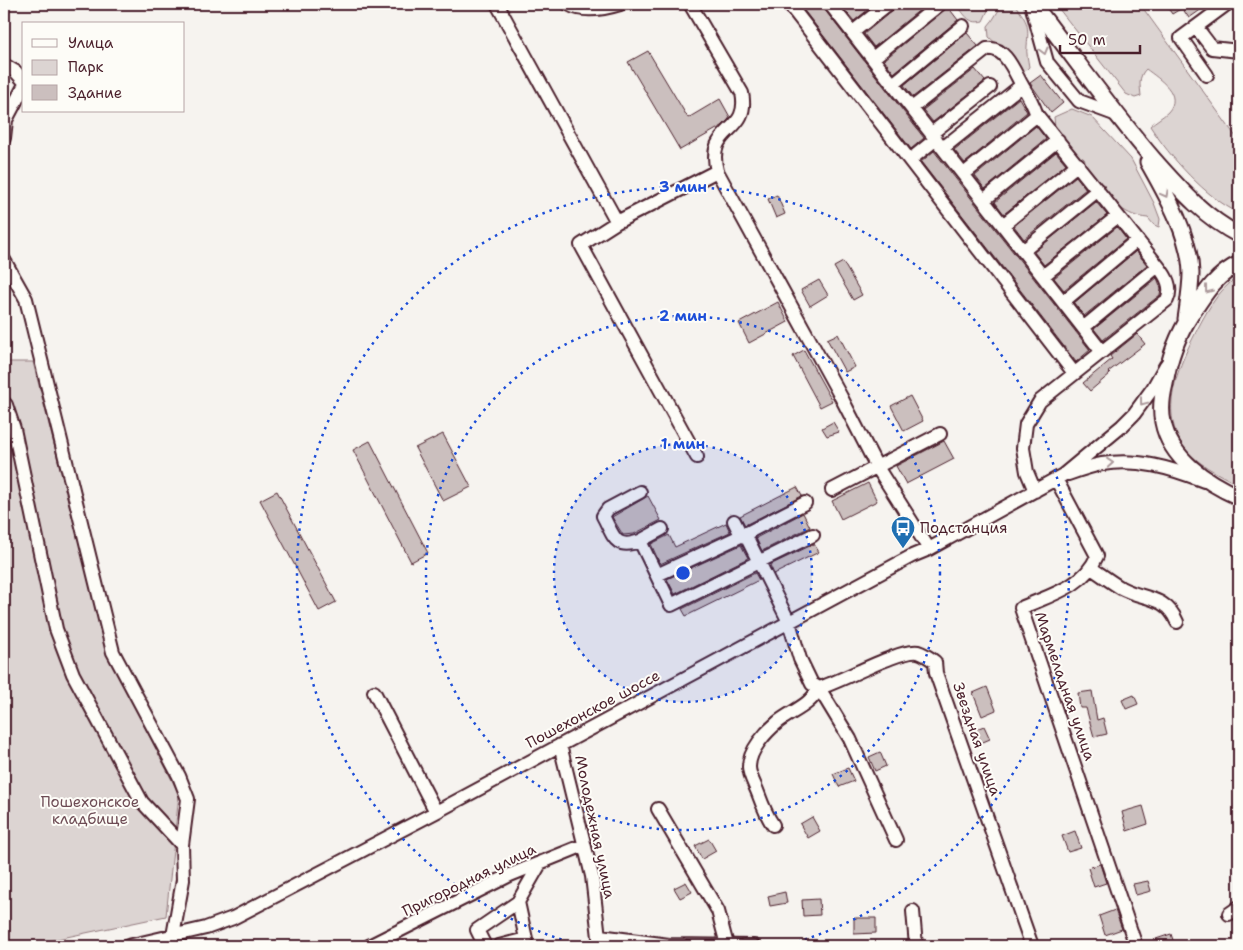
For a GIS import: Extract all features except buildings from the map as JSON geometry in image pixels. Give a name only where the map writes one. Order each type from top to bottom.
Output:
[{"type":"main road","points":[[1032,4],[1134,136],[1196,205],[1209,216],[1239,234]]},
{"type":"main road","points":[[1134,136],[1170,203],[1187,246],[1191,273],[1185,324]]},
{"type":"main road","points":[[1239,264],[1216,279],[1185,324],[1168,361],[1162,402],[1162,420],[1165,430],[1171,444],[1181,457],[1213,484],[1239,497]]},
{"type":"street","points":[[497,4],[617,222]]},
{"type":"street","points":[[568,4],[589,10],[620,4]]},
{"type":"street","points":[[690,4],[742,93],[744,101],[741,116],[736,125],[719,139],[716,145],[714,158],[717,171],[842,397],[877,467],[929,549]]},
{"type":"street","points":[[789,4],[1074,373]]},
{"type":"street","points":[[853,32],[888,4]]},
{"type":"street","points":[[873,58],[940,4]]},
{"type":"street","points":[[1032,4],[1047,62],[1079,101],[1117,115]]},
{"type":"street","points":[[1207,75],[1181,38],[1227,4]]},
{"type":"street","points":[[834,5],[893,84],[1102,352]]},
{"type":"street","points":[[893,84],[964,26]]},
{"type":"street","points":[[1196,27],[1212,48],[1239,51]]},
{"type":"street","points":[[912,108],[987,49],[990,48],[1000,52],[1015,71],[1032,101],[1037,115],[1158,266],[1169,285],[1167,300],[1040,401],[1026,424],[1023,448],[1027,472],[1035,491]]},
{"type":"street","points":[[4,65],[16,72],[22,79]]},
{"type":"street","points":[[910,160],[937,140],[1022,85]]},
{"type":"street","points":[[937,140],[990,87]]},
{"type":"street","points":[[4,138],[6,120],[22,90]]},
{"type":"street","points":[[964,174],[1037,115]]},
{"type":"street","points":[[984,200],[1058,140]]},
{"type":"street","points":[[1004,225],[1078,164]]},
{"type":"street","points":[[697,457],[581,245],[617,222],[717,171]]},
{"type":"street","points":[[1023,251],[1098,190]]},
{"type":"street","points":[[1043,276],[1118,216]]},
{"type":"street","points":[[1063,302],[1137,240]]},
{"type":"street","points":[[4,260],[26,299],[113,652],[179,776],[188,799],[182,845],[183,880],[180,939]]},
{"type":"street","points":[[1083,328],[1158,266]]},
{"type":"street","points":[[1060,477],[1134,414],[1153,388],[1168,361]]},
{"type":"street","points":[[4,402],[14,429],[56,629],[73,674],[142,802],[182,845]]},
{"type":"street","points":[[832,490],[940,434]]},
{"type":"street","points":[[1060,477],[1101,464],[1147,463],[1213,484]]},
{"type":"street","points":[[1060,477],[1097,556],[1092,568],[1123,589],[1161,602],[1173,612],[1177,622]]},
{"type":"street","name":"Пошехонское шоссе","points":[[128,946],[180,939],[233,918],[436,812],[1060,477]]},
{"type":"street","points":[[640,492],[608,509],[604,516],[618,542],[623,545],[630,545],[662,529]]},
{"type":"street","points":[[657,575],[745,534],[805,503]]},
{"type":"street","points":[[734,521],[739,531],[745,534],[789,622],[800,659],[812,684],[818,688],[850,739],[896,840]]},
{"type":"street","points":[[640,541],[671,605],[813,536]]},
{"type":"street","name":"Мармеладная улица","points":[[1092,568],[1074,584],[1021,608],[1136,946]]},
{"type":"street","name":"Звездная улица","points":[[818,688],[904,653],[919,652],[935,662],[936,673],[1032,946]]},
{"type":"street","points":[[773,824],[767,816],[749,769],[750,758],[768,732],[778,722],[797,711],[815,696],[818,688]]},
{"type":"street","points":[[374,692],[436,812]]},
{"type":"street","name":"Молодежная улица","points":[[560,745],[592,876],[600,941]]},
{"type":"street","points":[[658,809],[718,911],[727,945]]},
{"type":"street","name":"Пригородная улица","points":[[369,946],[510,875],[584,845]]},
{"type":"street","points":[[485,946],[477,930],[518,902],[540,862]]},
{"type":"street","points":[[499,946],[526,939],[518,902]]},
{"type":"street","points":[[913,912],[916,946]]},
{"type":"street","points":[[600,941],[669,945],[754,946]]},
{"type":"green space","points":[[956,4],[991,4],[983,21],[978,22],[967,18]]},
{"type":"green space","points":[[1004,4],[1015,5],[1027,24],[1029,67],[1024,72],[1019,71],[1003,50],[989,37],[988,26]]},
{"type":"green space","points":[[1055,4],[1140,4],[1239,141],[1239,213],[1226,206],[1201,187],[1178,163],[1150,126],[1168,112],[1172,105],[1171,93],[1163,82],[1146,69],[1141,78],[1141,96],[1135,98],[1126,94]]},
{"type":"green space","points":[[1072,109],[1092,117],[1131,159],[1154,203],[1160,219],[1159,227],[1154,225],[1148,218],[1133,215],[1119,207],[1055,127],[1054,117]]},
{"type":"green space","points":[[1239,276],[1239,485],[1207,468],[1190,454],[1180,441],[1174,427],[1172,398],[1185,354],[1206,313],[1224,289]]},
{"type":"green space","name":"Пошехонское кладбище","points":[[4,362],[33,362],[107,653],[179,794],[166,916],[24,946],[4,946]]},
{"type":"place","name":"Подстанция","points":[[903,549]]}]
